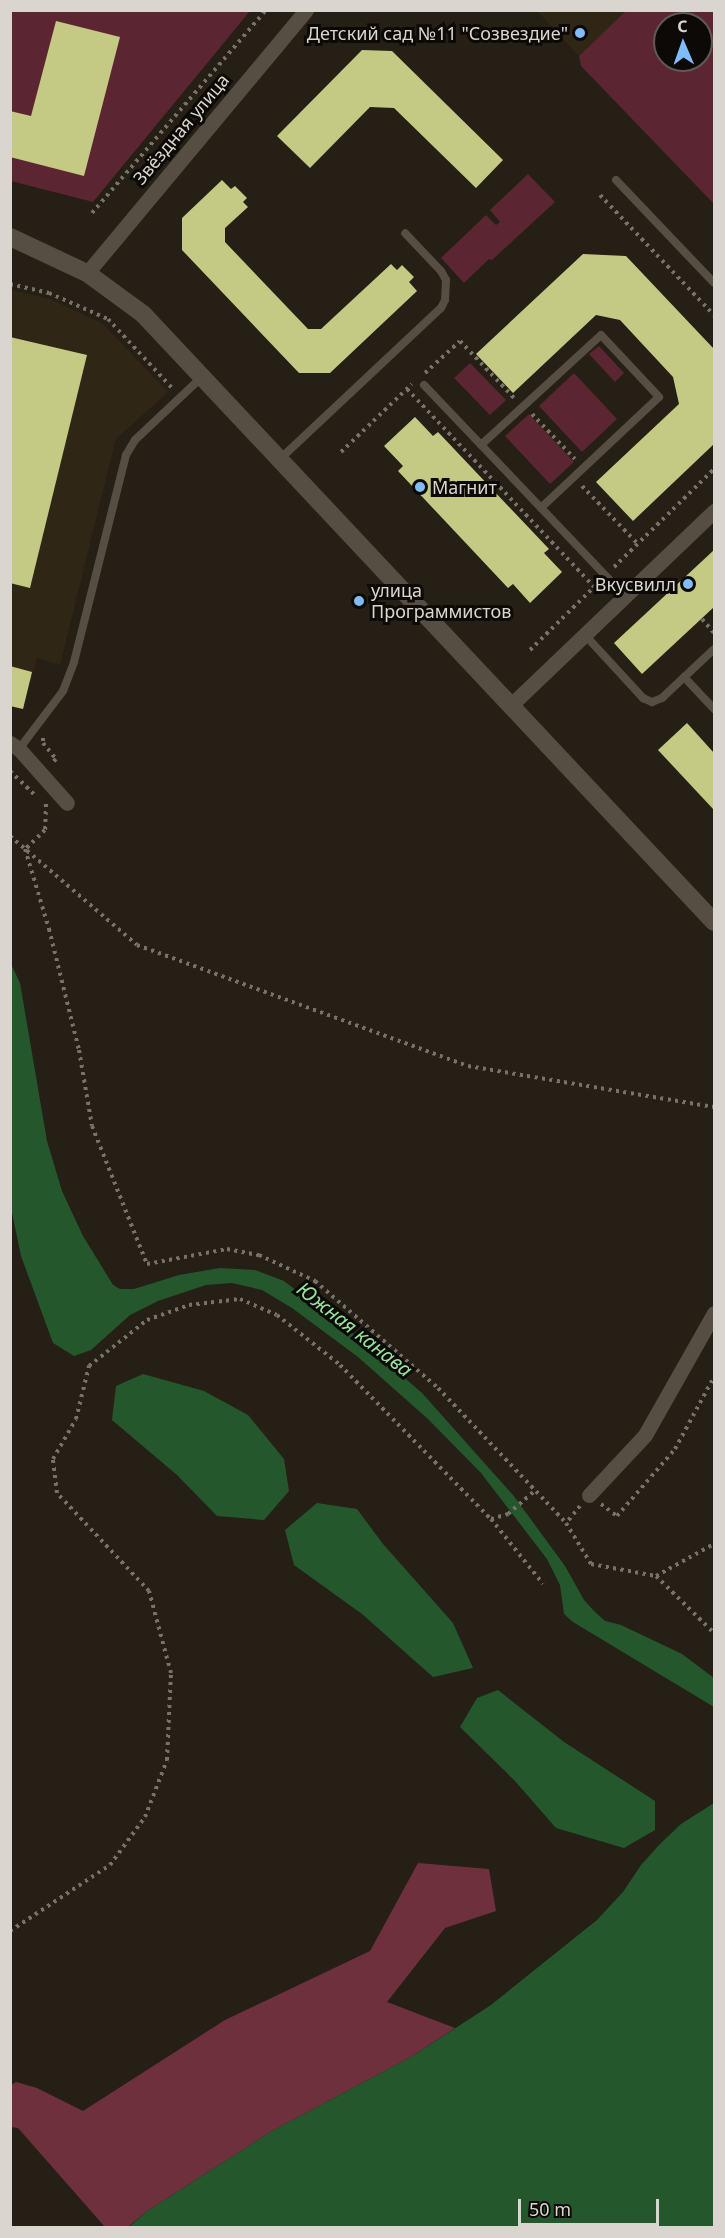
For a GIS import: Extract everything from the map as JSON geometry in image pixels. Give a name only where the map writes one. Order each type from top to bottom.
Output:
[{"type":"street","name":"Звёздная улица","points":[[87,273],[306,10]]},
{"type":"street","points":[[10,237],[87,273],[142,314],[203,376],[714,921]]},
{"type":"street","points":[[511,705],[714,511]]},
{"type":"street","points":[[15,746],[67,803]]},
{"type":"street","points":[[589,1495],[645,1435],[714,1313]]},
{"type":"lane","points":[[616,180],[714,283]]},
{"type":"lane","points":[[280,459],[441,308],[445,300],[446,280],[441,271],[405,233]]},
{"type":"lane","points":[[481,445],[601,334],[659,397],[541,507]]},
{"type":"lane","points":[[15,746],[63,691],[70,672],[126,456],[135,440],[203,376]]},
{"type":"lane","points":[[424,386],[625,596]]},
{"type":"lane","points":[[585,635],[643,698],[652,702],[662,698],[714,649]]},
{"type":"lane","points":[[684,677],[714,709]]},
{"type":"path","points":[[92,213],[266,10]]},
{"type":"path","points":[[600,195],[714,315]]},
{"type":"path","points":[[10,284],[49,293],[108,319],[180,396]]},
{"type":"path","points":[[341,452],[460,341],[579,464]]},
{"type":"path","points":[[407,389],[594,587]]},
{"type":"path","points":[[514,399],[522,392]]},
{"type":"path","points":[[530,650],[714,469]]},
{"type":"path","points":[[581,484],[638,544]]},
{"type":"path","points":[[702,619],[714,633]]},
{"type":"path","points":[[28,788],[56,759],[43,743],[43,738],[50,729]]},
{"type":"path","points":[[10,771],[44,804],[45,830],[26,849]]},
{"type":"path","points":[[44,804],[67,803]]},
{"type":"path","points":[[10,836],[137,945],[468,1066],[714,1107]]},
{"type":"path","points":[[26,849],[49,929],[79,1050],[92,1126],[147,1264],[227,1249],[260,1255],[315,1281],[438,1388],[566,1523],[591,1564],[656,1576],[714,1633]]},
{"type":"path","points":[[10,1931],[110,1865],[145,1817],[167,1760],[171,1673],[149,1591],[57,1493],[53,1459],[76,1419],[89,1366],[147,1320],[189,1305],[240,1299],[278,1315],[340,1365],[491,1519],[543,1584]]},
{"type":"path","points":[[566,1523],[589,1495],[617,1516],[675,1449],[714,1377]]},
{"type":"path","points":[[491,1519],[508,1514],[536,1490]]},
{"type":"path","points":[[656,1576],[714,1544]]},
{"type":"shaded area","points":[[627,10],[714,11],[714,204],[581,66],[579,56]]},
{"type":"shaded area","points":[[10,11],[250,11],[93,202],[11,181]]},
{"type":"shaded area","name":"Детский сад №11 \"Созвездие\"","points":[[537,11],[627,11],[579,56]]},
{"type":"shaded area","points":[[528,174],[555,202],[464,283],[441,258],[486,215],[496,225],[500,222],[490,210]]},
{"type":"shaded area","points":[[11,290],[50,299],[103,324],[168,392],[116,439],[60,665],[37,658],[23,709],[11,706]]},
{"type":"shaded area","points":[[599,346],[624,373],[615,382],[589,354]]},
{"type":"shaded area","points":[[470,363],[506,400],[490,415],[454,378]]},
{"type":"shaded area","points":[[574,373],[617,419],[582,452],[539,406]]},
{"type":"shaded area","points":[[529,414],[574,462],[550,484],[505,436]]},
{"type":"shaded area","points":[[11,964],[20,983],[47,1141],[62,1191],[83,1236],[113,1285],[120,1289],[134,1289],[179,1275],[220,1268],[255,1270],[284,1281],[361,1340],[422,1393],[513,1495],[565,1566],[584,1600],[594,1611],[605,1621],[621,1625],[682,1654],[714,1678],[714,1707],[573,1622],[564,1614],[560,1585],[547,1559],[481,1473],[428,1419],[358,1357],[292,1308],[262,1290],[232,1283],[206,1285],[158,1301],[130,1315],[91,1350],[74,1356],[53,1343],[21,1256],[11,1208]]},
{"type":"shaded area","points":[[143,1374],[204,1391],[248,1415],[284,1459],[289,1491],[264,1520],[217,1516],[177,1475],[112,1420],[116,1386]]},
{"type":"shaded area","points":[[317,1503],[357,1509],[383,1544],[453,1623],[473,1668],[433,1677],[362,1614],[294,1565],[285,1530]]},
{"type":"shaded area","points":[[498,1690],[564,1742],[655,1801],[655,1830],[624,1848],[556,1828],[515,1781],[460,1727],[477,1698]]},
{"type":"shaded area","points":[[714,1803],[714,2227],[129,2227],[146,2212],[272,2131],[411,2057],[491,2005],[597,1920],[623,1892],[641,1865],[660,1844],[681,1824]]},
{"type":"shaded area","points":[[418,1863],[489,1869],[496,1911],[445,1928],[387,2002],[455,2028],[411,2057],[272,2131],[146,2212],[128,2227],[105,2227],[18,2128],[11,2127],[11,2085],[16,2082],[37,2088],[83,2111],[225,2020],[370,1951]]},
{"type":"building","points":[[56,21],[120,37],[84,176],[10,157],[10,111],[31,116]]},
{"type":"building","points":[[362,50],[392,51],[503,160],[476,188],[394,108],[370,107],[310,168],[277,136]]},
{"type":"building","points":[[222,180],[231,189],[235,186],[247,198],[243,202],[248,207],[225,228],[225,242],[308,329],[321,329],[391,264],[397,270],[402,265],[414,277],[409,282],[417,291],[330,373],[299,373],[182,250],[182,218]]},
{"type":"building","points":[[583,254],[626,256],[714,349],[714,444],[633,521],[596,482],[679,404],[673,377],[620,320],[596,315],[513,393],[476,354]]},
{"type":"building","points":[[10,337],[87,355],[30,588],[10,583]]},
{"type":"building","points":[[415,417],[433,436],[438,432],[549,549],[544,553],[562,572],[530,603],[513,584],[508,588],[398,471],[403,466],[384,446]]},
{"type":"building","points":[[714,550],[714,607],[642,674],[614,643]]},
{"type":"building","points":[[10,666],[32,672],[23,709],[10,706]]},
{"type":"building","points":[[687,723],[714,753],[714,810],[658,750]]},
{"type":"place","name":"Детский сад №11 \"Созвездие\"","points":[[580,33]]},
{"type":"place","name":"Магнит","points":[[420,487]]},
{"type":"place","name":"Вкусвилл","points":[[688,584]]},
{"type":"place","name":"улица Программистов","points":[[359,601]]},
{"type":"water label","name":"Южная канава","points":[[355,1329]]}]
